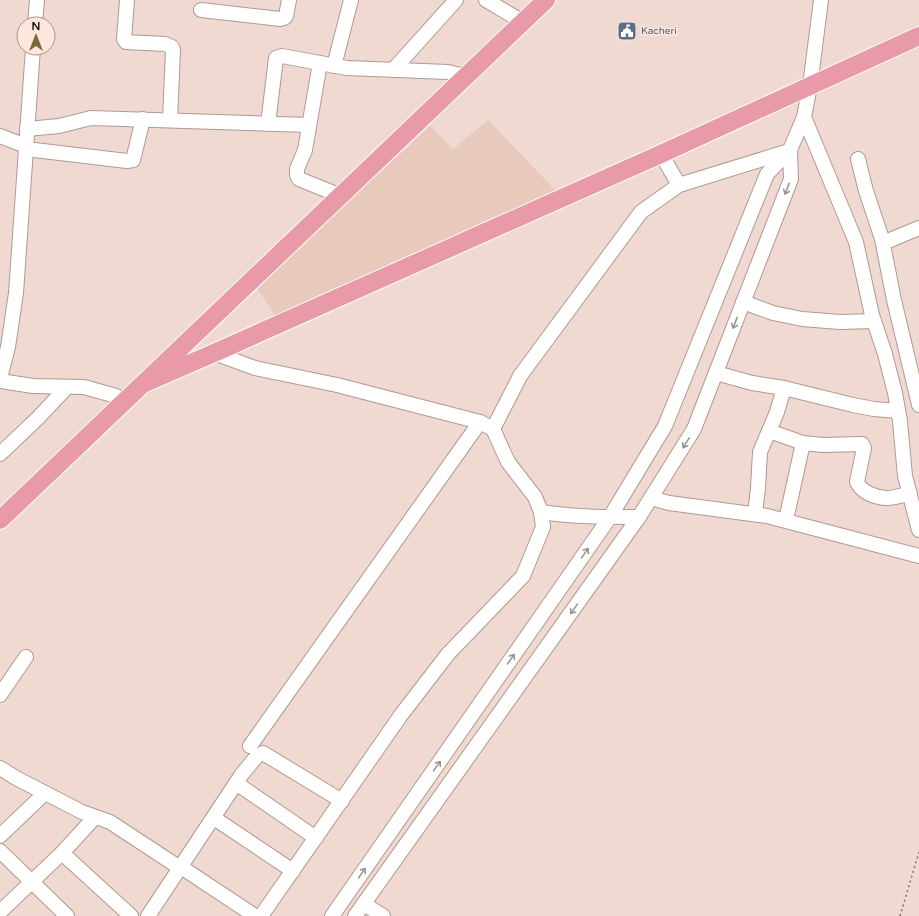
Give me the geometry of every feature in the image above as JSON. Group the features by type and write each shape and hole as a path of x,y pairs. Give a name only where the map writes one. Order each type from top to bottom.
{"main road":[{"path":"1,517 121,405 546,0"},
{"path":"145,382 214,353 662,154 919,36"}],"street":[{"path":"127,0 124,39 126,42 165,44 172,47 170,120"},
{"path":"201,10 280,18 286,16 289,0"},
{"path":"334,66 351,0"},
{"path":"392,70 456,0"},
{"path":"486,0 523,22"},
{"path":"332,916 610,517 665,426 767,174 790,150 804,117 810,86 821,0"},
{"path":"34,1 35,16"},
{"path":"32,56 16,293 8,347 0,380 33,386 84,387 116,396 121,405"},
{"path":"268,124 276,58 282,56 347,68 448,72 466,76"},
{"path":"320,63 305,150 296,175 299,179 341,196"},
{"path":"804,117 856,242 874,321 885,354 895,393 905,476 919,530"},
{"path":"27,129 59,126 91,118 309,125"},
{"path":"0,136 26,148 127,161 133,160 143,119"},
{"path":"494,430 520,376 641,212 679,185 790,150"},
{"path":"361,908 640,517 694,429 791,179 790,150"},
{"path":"662,154 679,185"},
{"path":"858,159 866,191 883,243 894,300 919,405"},
{"path":"883,243 919,228"},
{"path":"743,302 773,313 802,318 840,322 874,321"},
{"path":"214,353 255,368 337,385 480,422 494,430 508,462 535,497 541,512 544,527 523,576 448,654 401,715 261,916"},
{"path":"716,373 854,405 874,409 898,411"},
{"path":"0,454 38,418 67,387"},
{"path":"755,514 760,452 778,412 784,388"},
{"path":"250,746 480,422"},
{"path":"769,431 803,443 823,445 862,444 864,448 857,482 862,490 880,497 888,498 910,494"},
{"path":"786,520 803,443"},
{"path":"651,498 670,503 755,514 786,520 919,556"},
{"path":"541,512 557,515 640,517"},
{"path":"0,695 26,658"},
{"path":"148,916 178,865 214,818 236,783 257,756 263,753 342,801"},
{"path":"3,774 82,812 110,822 255,916"},
{"path":"236,783 316,838"},
{"path":"418,792 434,806"},
{"path":"0,836 45,794"},
{"path":"2,912 62,853 95,817"},
{"path":"214,818 293,871"},
{"path":"0,852 67,916"},
{"path":"62,853 131,916"},
{"path":"347,894 361,908 383,916"}],"path":[{"path":"900,916 919,852"}],"shaded area":[{"path":"488,120 558,193 278,320 256,287 430,126 453,149"}],"place":[{"name":"Kacheri","path":"627,31"}]}
